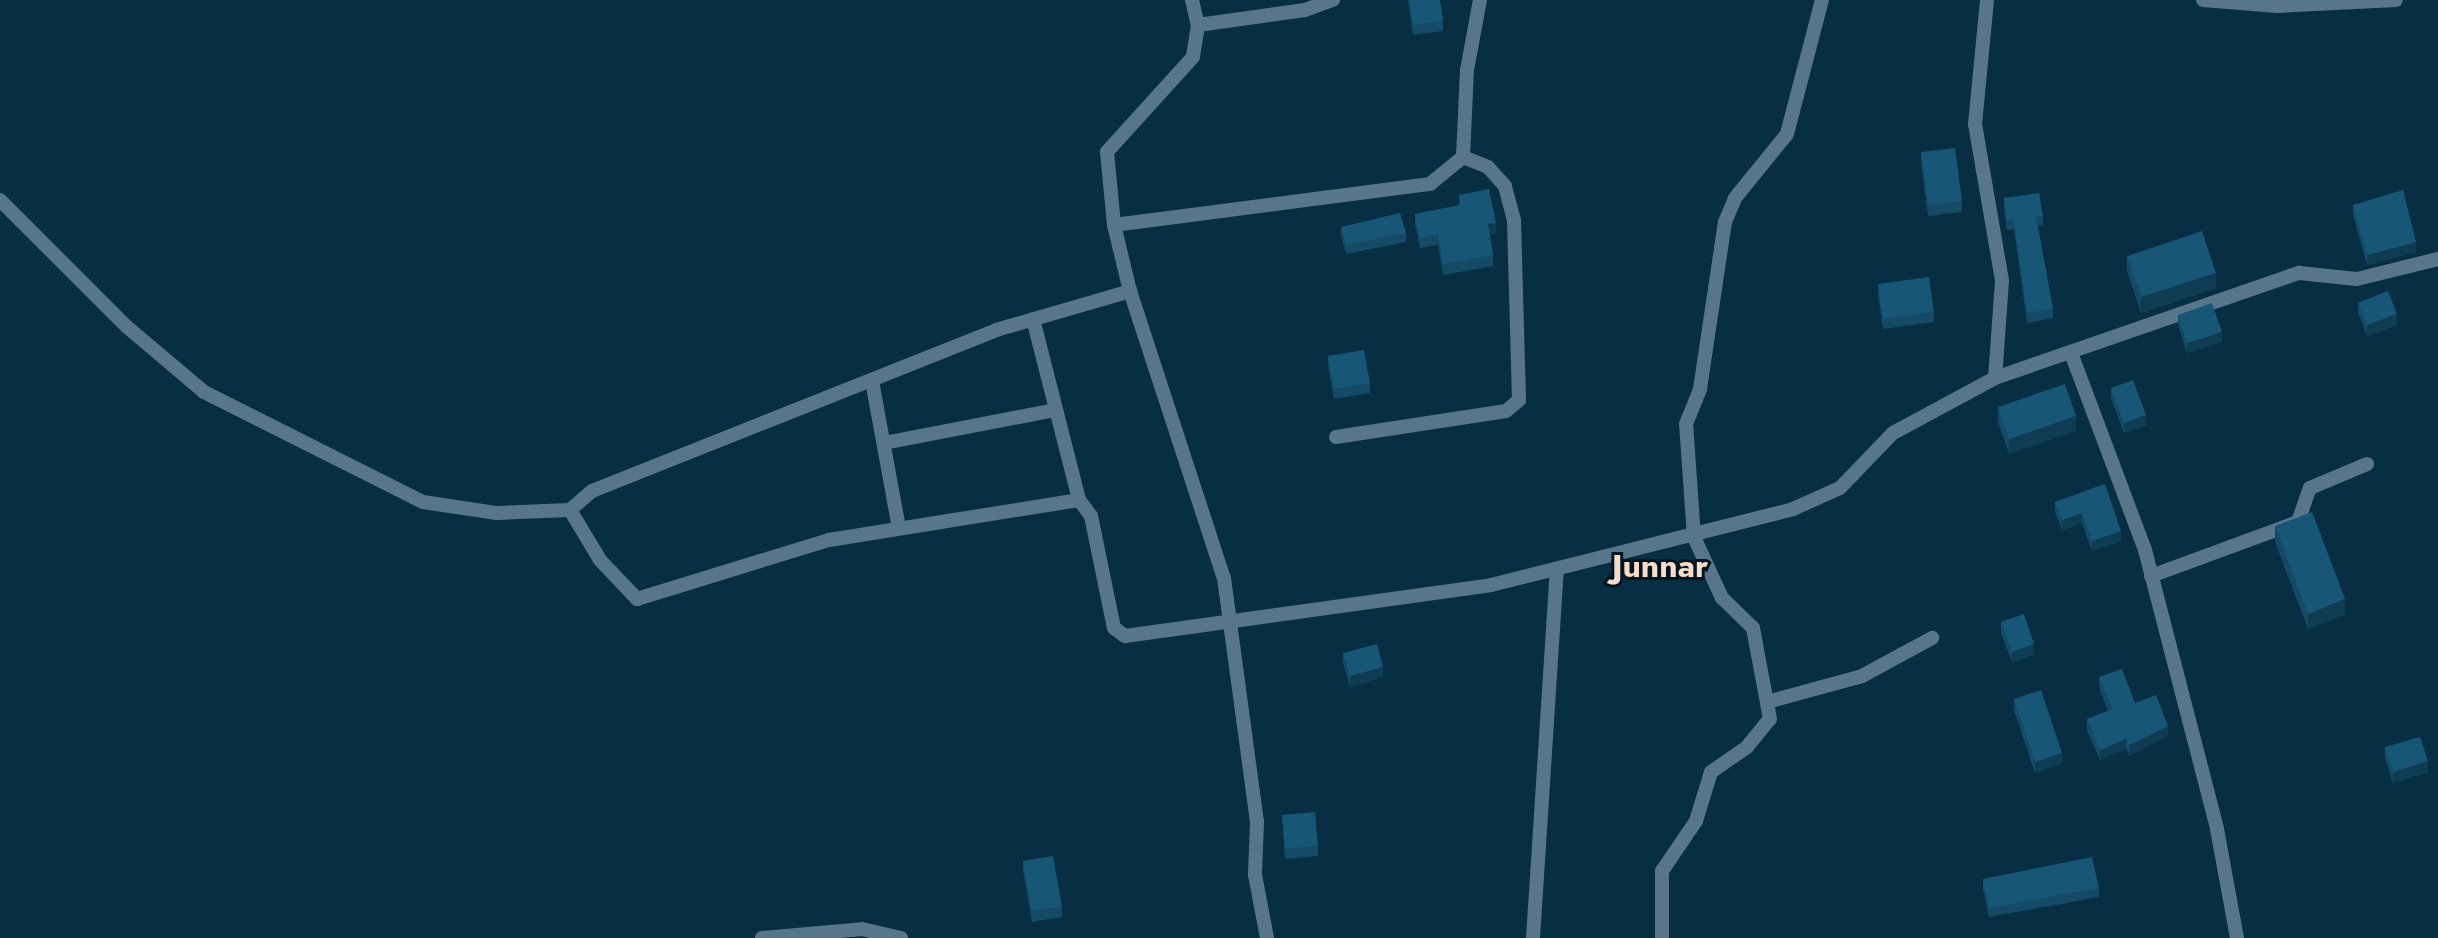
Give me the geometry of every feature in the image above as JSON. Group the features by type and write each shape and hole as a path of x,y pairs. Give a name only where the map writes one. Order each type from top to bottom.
{"street":[{"path":"1192,0 1198,25 1193,57 1107,152 1114,225 1130,291 1202,503 1229,620 1257,822 1255,875 1267,938"},
{"path":"1198,25 1305,10 1333,0"},
{"path":"1114,225 1430,184 1463,157 1467,70 1480,0"},
{"path":"1662,938 1662,871 1696,821 1712,772 1763,731 1770,719 1753,628 1722,598 1694,537 1686,424 1700,389 1725,222 1787,134 1822,0"},
{"path":"1987,0 1975,124 2002,281 1995,378"},
{"path":"2203,0 2277,6 2396,0"},
{"path":"1336,437 1506,411 1519,400 1514,220 1505,186 1488,167 1463,157"},
{"path":"0,200 126,327 204,392 423,502 497,513 569,510 592,491 872,381 1033,319 1130,291"},
{"path":"1033,319 1079,500 1091,516 1114,628 1125,636 1492,585 1694,537 1793,509 1840,488 1893,433 1995,378 2299,273 2357,279 2438,259"},
{"path":"2071,353 2151,576 2217,830 2237,938"},
{"path":"872,381 899,528"},
{"path":"884,443 1056,410"},
{"path":"2151,576 2298,522 2310,488 2367,464"},
{"path":"569,510 600,560 637,599 829,540 1079,500"},
{"path":"1533,938 1557,570"},
{"path":"1768,702 1862,676 1932,638"},
{"path":"762,938 862,929 901,938"}],"building":[{"path":"1409,0 1440,0 1443,21 1413,25"},
{"path":"1955,148 1962,201 1928,205 1921,152"},
{"path":"1489,189 1496,223 1488,224 1493,255 1443,264 1438,234 1420,238 1415,214 1461,205 1459,195"},
{"path":"2403,190 2416,242 2367,255 2353,205"},
{"path":"2039,193 2043,216 2036,217 2053,309 2027,313 2014,220 2007,221 2004,198"},
{"path":"1400,213 1406,233 1346,245 1341,227"},
{"path":"2202,231 2216,273 2141,297 2127,256"},
{"path":"1929,277 1934,312 1883,319 1878,284"},
{"path":"2388,291 2397,314 2367,325 2358,303"},
{"path":"2212,303 2222,332 2187,343 2178,315"},
{"path":"1364,350 1370,383 1334,389 1328,356"},
{"path":"2133,380 2146,415 2124,423 2111,388"},
{"path":"2065,384 2076,416 2009,439 1998,407"},
{"path":"2105,484 2121,531 2092,541 2082,513 2062,520 2055,502"},
{"path":"2312,512 2345,599 2308,614 2275,526"},
{"path":"2024,614 2034,644 2012,652 2001,622"},
{"path":"1377,644 1383,667 1350,676 1343,653"},
{"path":"2122,669 2135,703 2156,695 2168,726 2129,745 2126,739 2100,750 2087,719 2112,709 2099,677"},
{"path":"2041,690 2062,753 2035,762 2014,699"},
{"path":"2420,737 2428,761 2393,772 2385,747"},
{"path":"1315,812 1318,846 1285,849 1282,815"},
{"path":"1053,856 1062,907 1032,911 1023,861"},
{"path":"2092,857 2099,888 1989,908 1983,879"}],"district":[{"name":"Junnar","path":"1660,566"}]}
